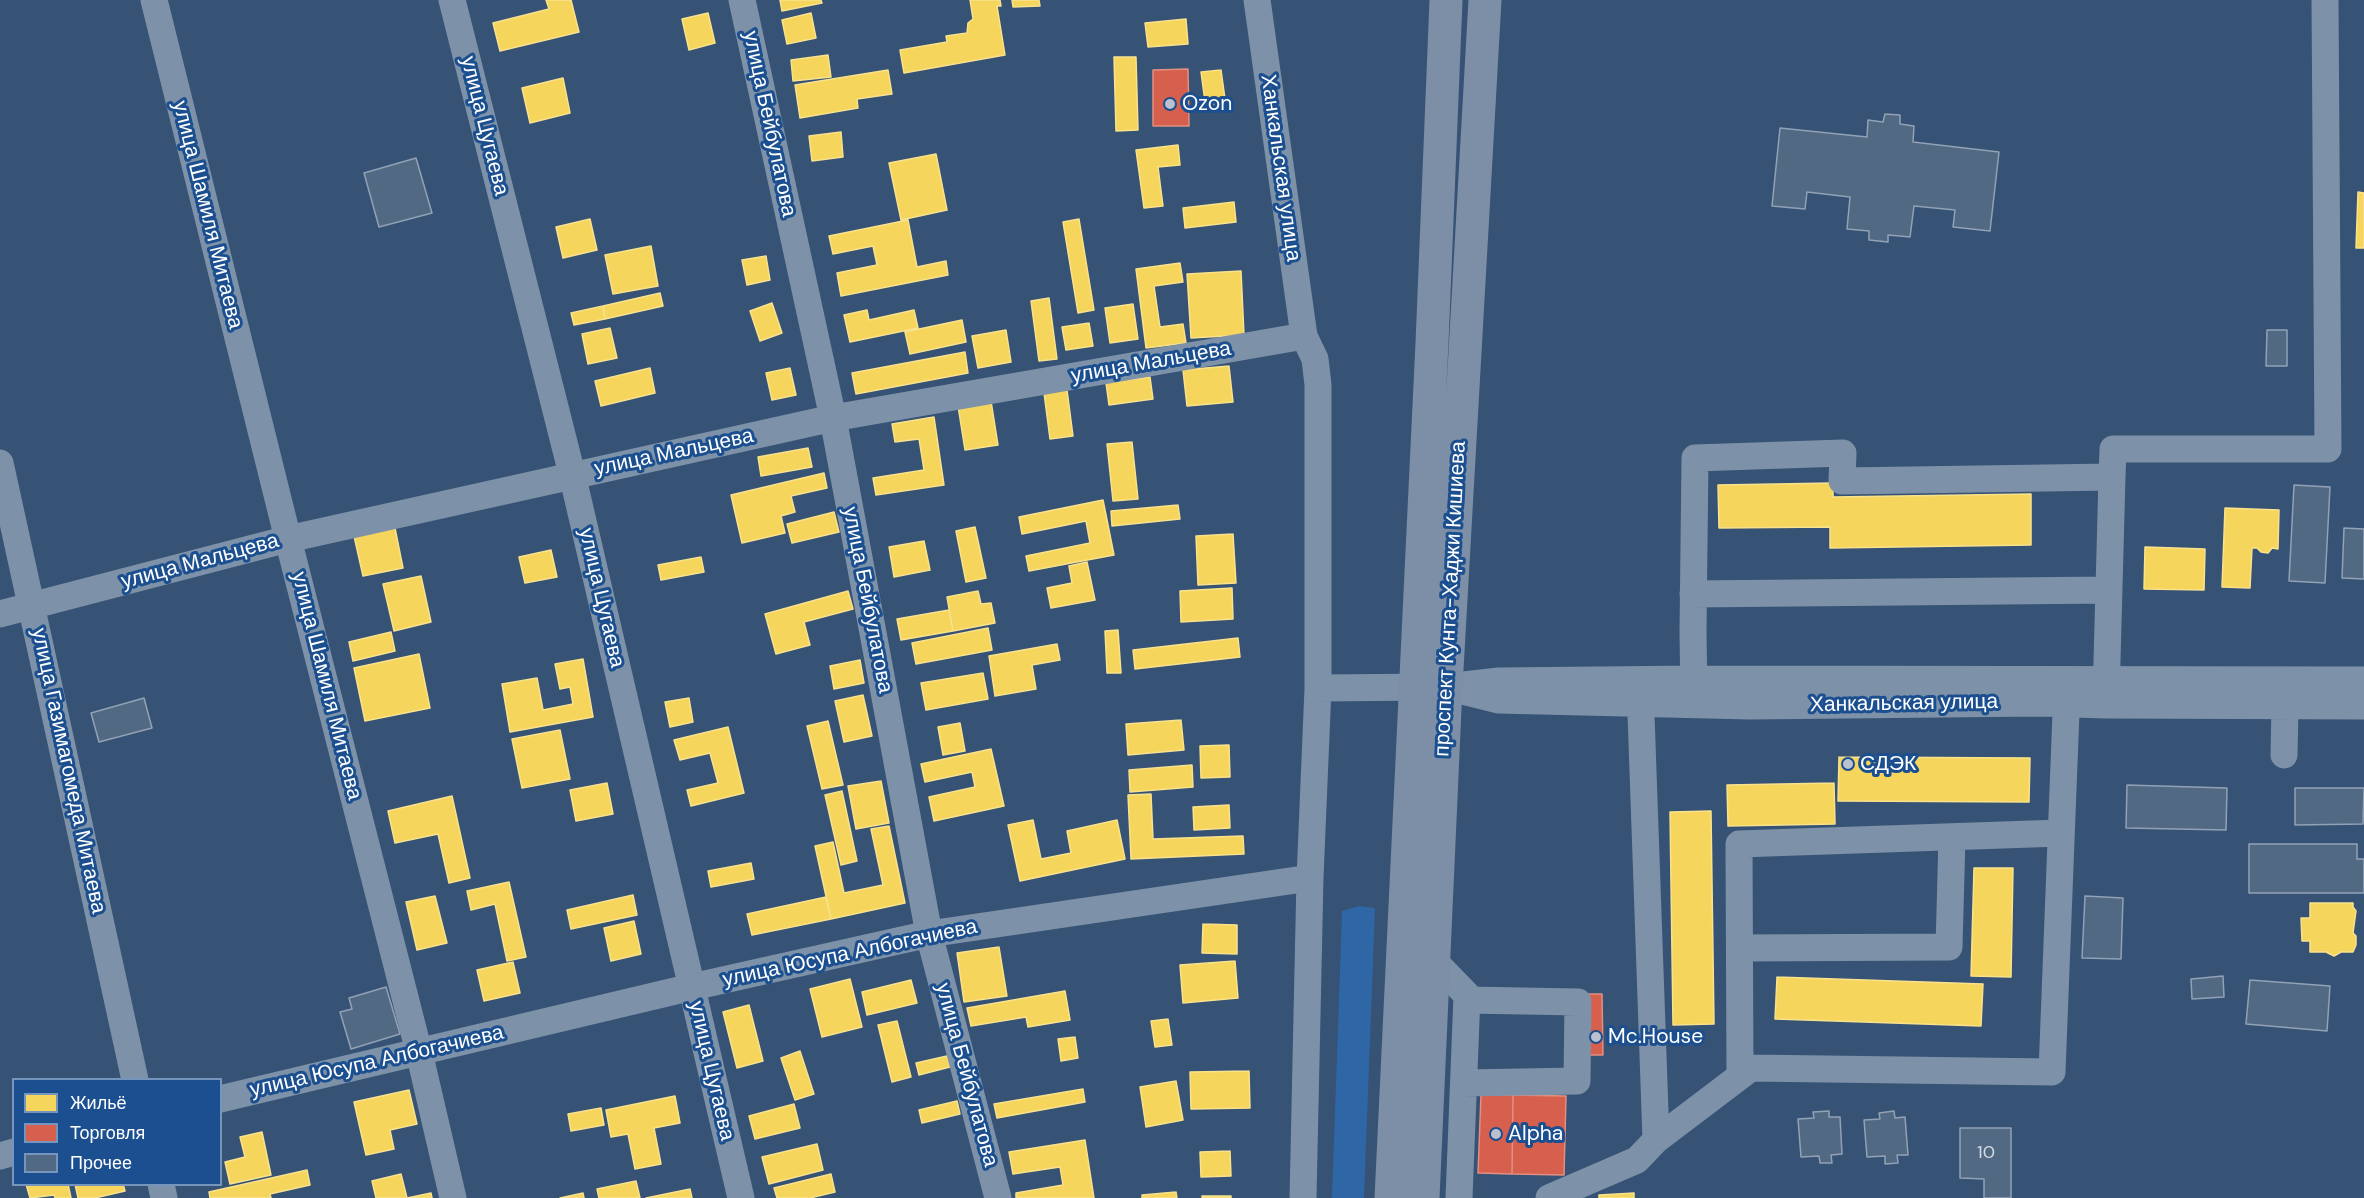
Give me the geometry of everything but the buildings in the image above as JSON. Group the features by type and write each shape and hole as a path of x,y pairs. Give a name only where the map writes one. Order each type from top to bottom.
{"main road":[{"name":"проспект Кунта-Хаджи Кишиева","path":"1423,1198 1434,961 1431,687 1446,0"},
{"name":"проспект Кунта-Хаджи Кишиева","path":"1391,1198 1395,1105 1431,687 1485,0"}],"street":[{"name":"улица Шамиля Митаева","path":"154,0 419,1052 453,1198"},
{"name":"улица Цугаева","path":"452,0 572,474 741,1198"},
{"name":"улица Бейбулатова","path":"742,0 833,418 929,934 998,1198"},
{"name":"Ханкальская улица","path":"1257,0 1304,336"},
{"path":"2106,693 2113,449 2328,449 2325,0"},
{"name":"улица Мальцева","path":"0,614 288,539 572,474 833,418 1304,336"},
{"path":"1303,1198 1310,878 1318,688 1318,385 1315,358 1304,336"},
{"path":"1694,691 1695,458 1843,453 1842,481 2112,477"},
{"name":"улица Газимагомеда Митаева","path":"0,463 135,1078"},
{"path":"1693,594 2109,590"},
{"name":"Ханкальская улица","path":"1318,688 1431,687 1499,681 1640,692 2106,693 2364,680"},
{"path":"1640,692 1656,1140"},
{"path":"1550,1198 1637,1160 1656,1140 1751,1068 2052,1072 2068,693"},
{"name":"Ханкальская улица","path":"2106,693 2285,706 2364,706"},
{"path":"2284,754 2285,706"},
{"path":"1740,1076 1739,844 2061,833"},
{"path":"1740,948 1949,947 1952,837"},
{"name":"улица Юсупа Албогачиева","path":"222,1100 692,987 929,934 1310,878"},
{"path":"1434,961 1467,995 1460,1198"},
{"path":"1464,1083 1577,1080 1578,1002 1467,1000"},
{"path":"1395,1105 1416,1198"}],"shaded area":[{"path":"1359,906 1375,908 1364,1198 1332,1198 1342,911"}],"place":[{"name":"Ozon","path":"1170,104"},
{"name":"СДЭК","path":"1848,764"},
{"name":"Mc.House","path":"1596,1037"},
{"name":"Alpha","path":"1496,1134"}]}
